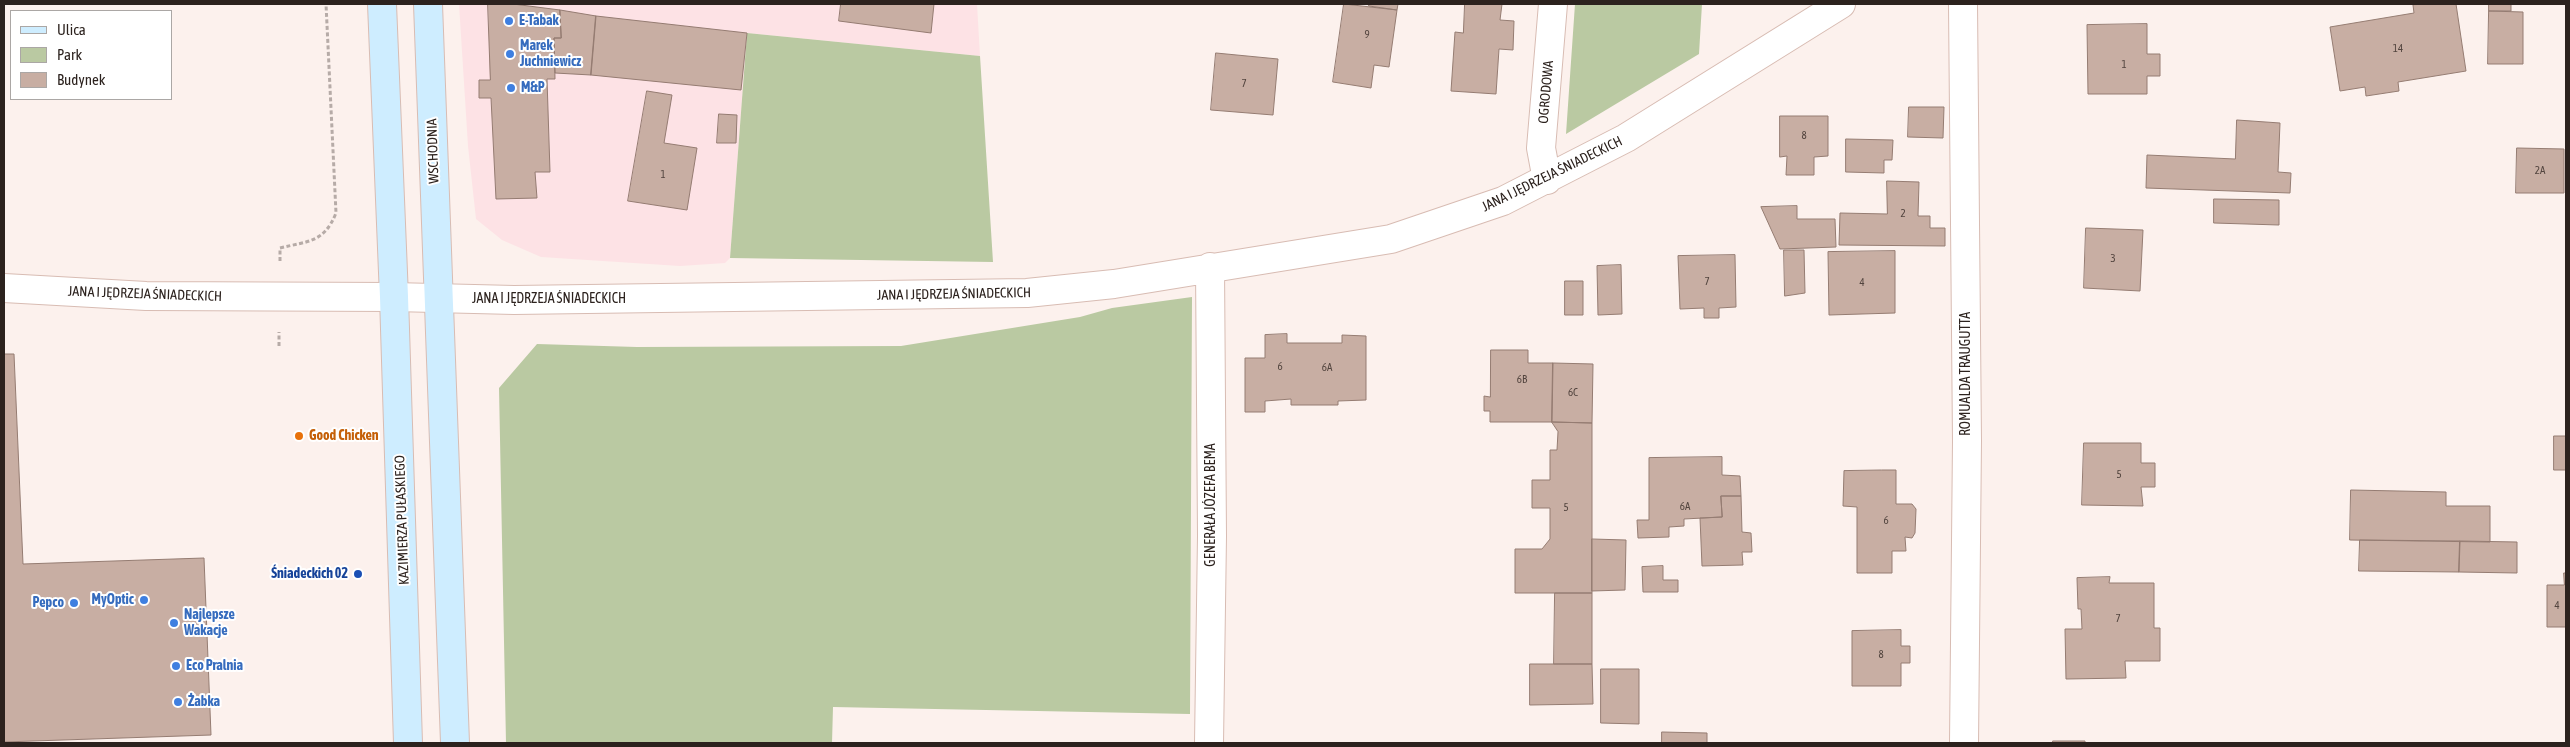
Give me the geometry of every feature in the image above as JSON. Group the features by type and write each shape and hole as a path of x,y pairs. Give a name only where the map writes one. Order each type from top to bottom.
{"main road":[{"path":"382,4 394,297"},
{"name":"WSCHODNIA","path":"428,4 439,298"},
{"name":"KAZIMIERZA PUŁASKIEGO","path":"394,297 408,743"},
{"path":"439,298 455,743"}],"street":[{"name":"OGRODOWA","path":"1547,180 1541,148 1553,4"},
{"name":"JANA I JĘDRZEJA ŚNIADECKICH","path":"4,288 146,296 394,297 514,300 1026,293 1114,284 1391,239 1466,216 1547,180 1626,138 1841,4"},
{"name":"ROMUALDA TRAUGUTTA","path":"1963,4 1967,441 1964,743"},
{"name":"GENERAŁA JÓZEFA BEMA","path":"1208,743 1212,536 1210,267"}],"path":[{"path":"280,248 309,240 325,233 336,213 326,4"}],"shaded area":[{"path":"459,4 977,4 980,56 747,33 730,258 725,263 680,266 541,257 502,240 476,219 468,146"}],"green space":[{"path":"1575,4 1702,4 1699,54 1566,134"},
{"path":"747,33 980,56 993,262 730,258"},
{"path":"1192,297 1190,714 833,707 832,743 506,743 499,388 537,344 637,347 901,346 1080,317 1112,308"}],"building":[{"path":"488,4 513,4 560,10 561,38 554,38 555,79 547,79 550,172 535,172 537,198 496,199 491,98 479,98 479,80 490,80"},
{"path":"841,4 934,4 931,33 839,21"},
{"path":"1344,4 1397,10 1389,67 1374,65 1371,88 1333,82"},
{"path":"1369,4 1398,4 1397,10 1369,6"},
{"path":"1465,4 1502,4 1500,20 1514,21 1513,50 1499,49 1496,94 1451,91 1455,32 1463,33"},
{"path":"2456,4 2466,71 2398,82 2399,91 2366,96 2365,87 2340,91 2330,27 2414,13 2413,5"},
{"path":"2489,4 2511,4 2511,11 2489,11"},
{"path":"560,10 596,16 591,75 555,73 554,38 561,38"},
{"path":"2489,11 2523,12 2523,64 2488,64"},
{"path":"596,16 747,33 741,90 591,75"},
{"path":"2147,24 2147,54 2160,54 2160,76 2147,76 2147,94 2088,94 2087,25"},
{"path":"1216,53 1278,59 1273,115 1211,110"},
{"path":"647,91 672,95 664,143 697,148 687,210 628,201"},
{"path":"1909,107 1944,107 1943,138 1908,137"},
{"path":"719,114 737,115 736,143 717,143"},
{"path":"1780,116 1828,116 1828,156 1814,157 1814,175 1786,175 1787,156 1780,157"},
{"path":"2237,120 2280,123 2278,172 2291,173 2290,193 2146,188 2147,155 2235,159"},
{"path":"1846,139 1893,140 1892,160 1884,160 1884,173 1846,172"},
{"path":"2517,148 2564,149 2564,193 2516,193"},
{"path":"1887,181 1919,182 1918,216 1930,216 1930,228 1945,228 1945,246 1839,245 1840,213 1887,214"},
{"path":"2214,199 2279,200 2279,225 2214,223"},
{"path":"1797,206 1797,219 1835,219 1836,247 1780,249 1761,207"},
{"path":"2086,228 2143,230 2140,291 2084,288"},
{"path":"1784,250 1804,250 1805,293 1785,296"},
{"path":"1895,251 1895,313 1829,315 1828,252"},
{"path":"1735,255 1736,307 1719,308 1719,318 1704,318 1704,308 1680,309 1678,256"},
{"path":"1621,265 1622,314 1598,315 1597,266"},
{"path":"1565,281 1583,281 1583,315 1565,315"},
{"path":"1287,334 1287,343 1342,343 1342,335 1366,336 1366,400 1338,401 1338,405 1291,405 1291,399 1265,401 1265,412 1245,412 1245,358 1265,358 1265,335"},
{"path":"1491,350 1528,350 1528,363 1553,363 1552,422 1490,422 1490,411 1484,411 1484,396 1490,397"},
{"path":"4,354 14,354 23,564 204,558 211,735 4,742"},
{"path":"1553,363 1593,364 1592,423 1552,422"},
{"path":"1552,422 1592,423 1592,593 1515,593 1515,549 1542,549 1550,539 1550,508 1532,508 1532,480 1550,480 1550,450 1557,450 1558,432"},
{"path":"2554,436 2566,436 2566,470 2554,470"},
{"path":"2084,443 2141,443 2141,463 2155,463 2155,487 2141,487 2143,506 2082,505"},
{"path":"1722,457 1722,475 1740,476 1741,496 1721,496 1722,517 1684,519 1684,526 1669,527 1669,537 1638,538 1637,520 1649,520 1649,458"},
{"path":"1896,470 1896,504 1912,504 1916,509 1915,533 1912,538 1905,537 1906,551 1892,551 1892,573 1857,573 1857,507 1843,506 1844,471"},
{"path":"2351,490 2446,492 2446,506 2490,506 2490,542 2350,540"},
{"path":"1721,496 1741,496 1742,532 1751,533 1752,552 1742,552 1743,565 1702,566 1700,518 1722,517"},
{"path":"1592,539 1626,540 1625,590 1592,591"},
{"path":"2360,540 2460,541 2459,572 2359,571"},
{"path":"2460,541 2517,542 2517,573 2459,572"},
{"path":"1663,566 1663,580 1678,580 1678,592 1643,592 1642,567"},
{"path":"2564,573 2566,573 2566,627 2547,627 2547,585 2564,585"},
{"path":"2110,577 2109,583 2154,583 2154,628 2160,628 2160,661 2125,661 2126,678 2066,679 2065,629 2082,629 2081,609 2078,609 2077,578"},
{"path":"1555,593 1592,593 1592,664 1554,664"},
{"path":"1901,630 1901,646 1910,646 1910,663 1901,663 1901,686 1852,686 1852,631"},
{"path":"1530,664 1592,664 1593,704 1530,705"},
{"path":"1601,669 1639,669 1639,724 1601,723"},
{"path":"1662,732 1707,733 1707,743 1662,743"},
{"path":"2053,741 2085,741 2085,743 2053,743"}],"place":[{"name":"E-Tabak","path":"509,21"},
{"name":"Marek Juchniewicz","path":"510,54"},
{"name":"M&P","path":"511,88"},
{"name":"Good Chicken","path":"299,436"},
{"name":"Śniadeckich 02","path":"358,574"},
{"name":"MyOptic","path":"144,600"},
{"name":"Pepco","path":"74,603"},
{"name":"Najlepsze Wakacje","path":"174,623"},
{"name":"Eco Pralnia","path":"176,666"},
{"name":"Żabka","path":"178,702"}]}
